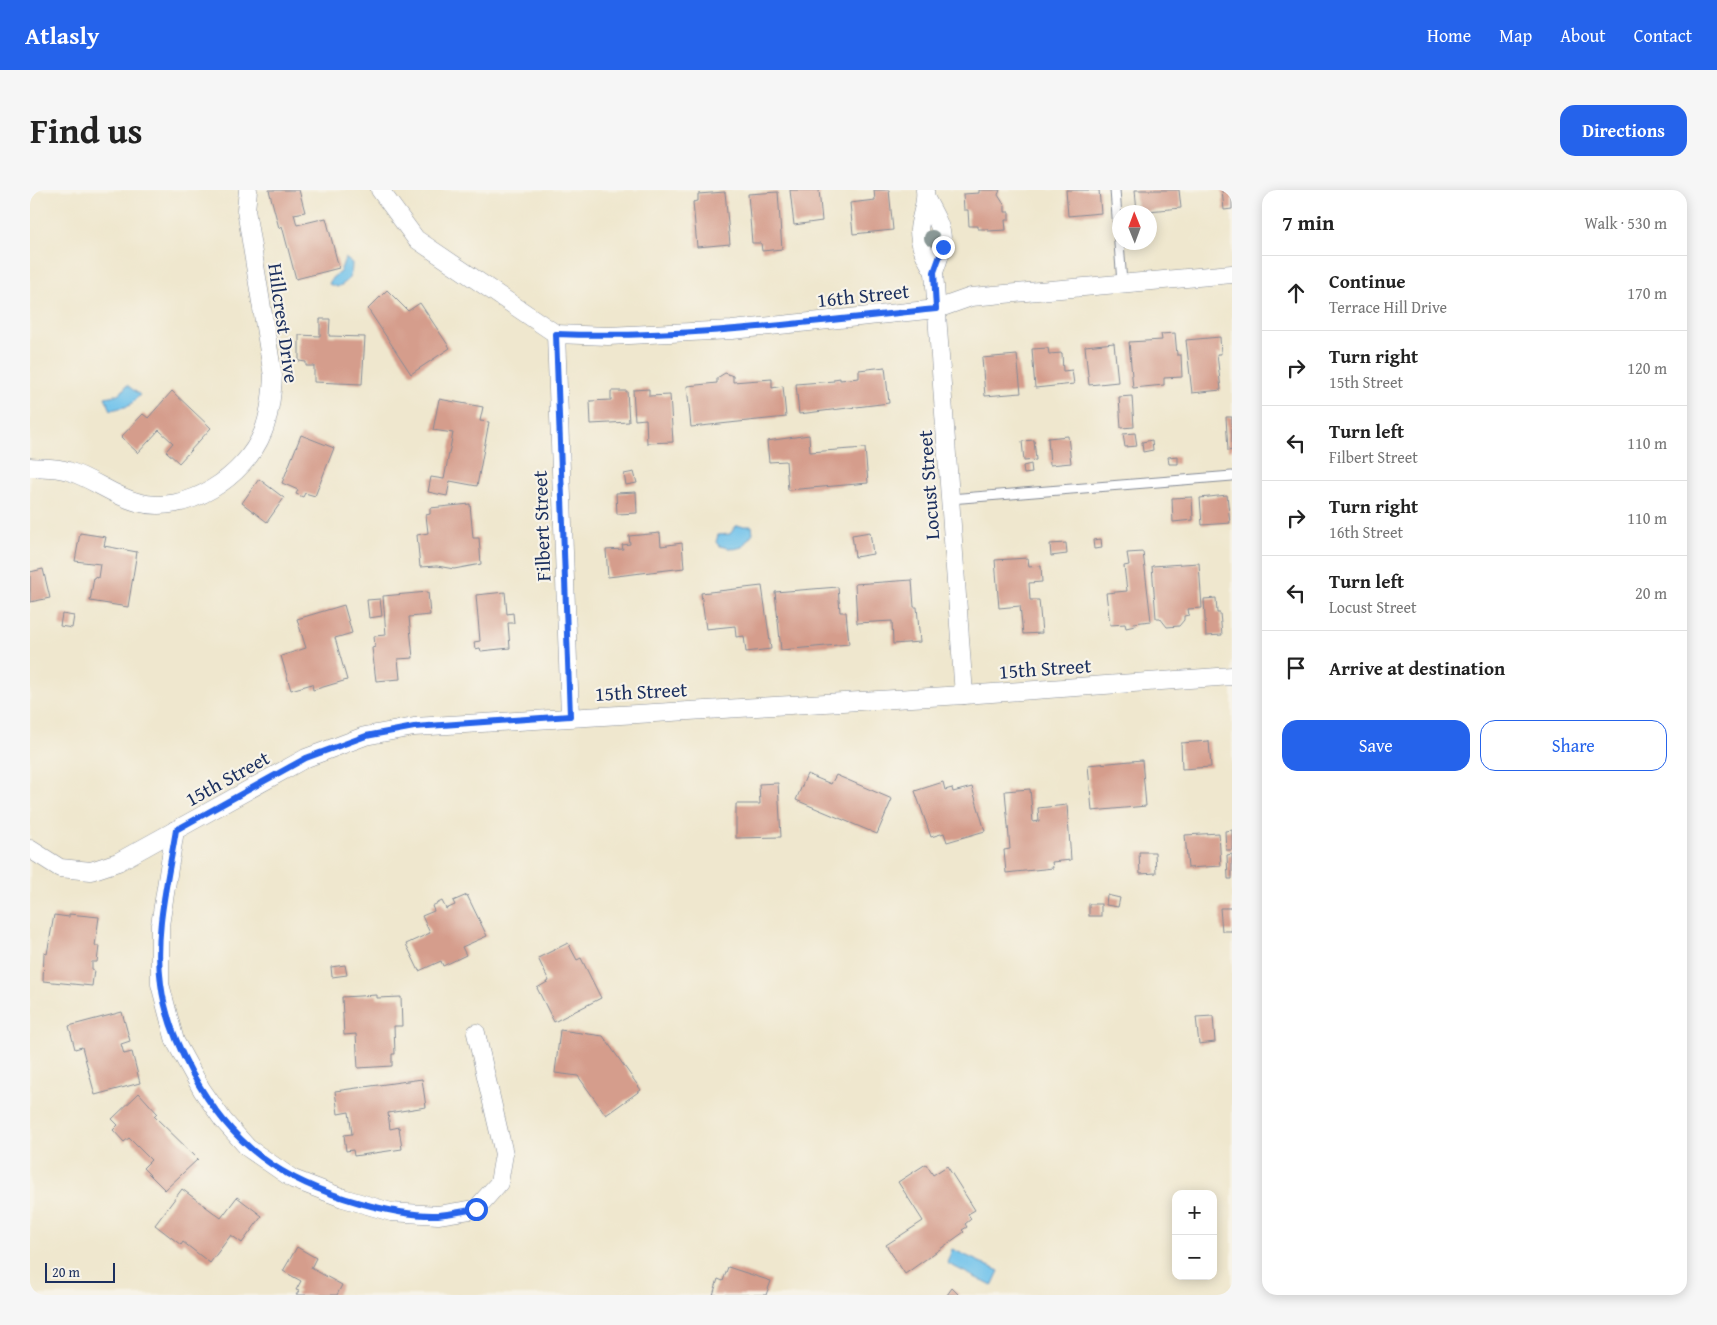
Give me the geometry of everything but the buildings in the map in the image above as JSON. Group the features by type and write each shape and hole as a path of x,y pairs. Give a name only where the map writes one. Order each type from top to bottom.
{"street":[{"name":"Hillcrest Drive","path":"30,467 67,470 137,502 168,504 192,499 220,483 246,460 263,432 272,401 273,376 246,210 248,190"},
{"path":"380,190 416,239 556,334"},
{"name":"Locust Street","path":"926,195 941,227 943,240 943,247 934,272 964,694"},
{"name":"16th Street","path":"556,334 608,336 732,330 936,309 971,297 1232,274"},
{"name":"Filbert Street","path":"556,334 570,716"},
{"name":"15th Street","path":"30,849 60,868 91,870 118,862 306,758 366,736 414,727 1232,676"},
{"path":"176,830 160,925 160,984 175,1041 202,1090 223,1120 248,1148 293,1179 343,1198 391,1212 438,1215 476,1209 499,1183 504,1154 476,1033"}],"lane":[{"path":"1115,190 1122,283"},
{"path":"950,499 1232,476"}],"water":[{"path":"345,258 352,263 349,278 337,287 329,284 332,278 340,272"},
{"path":"127,385 140,395 129,406 111,410 105,397 120,394"},
{"path":"736,526 752,526 753,533 742,547 734,549 719,546 716,542 718,535 730,534"},
{"path":"952,1249 999,1271 992,1286 947,1263"}],"route":[{"path":"476,1209 438,1215 391,1212 343,1198 293,1179 248,1148 223,1120 202,1090 175,1041 160,984 160,925 176,830 306,758 366,736 414,727 570,716 556,334 608,336 732,330 936,309 934,272 943,247"}]}
